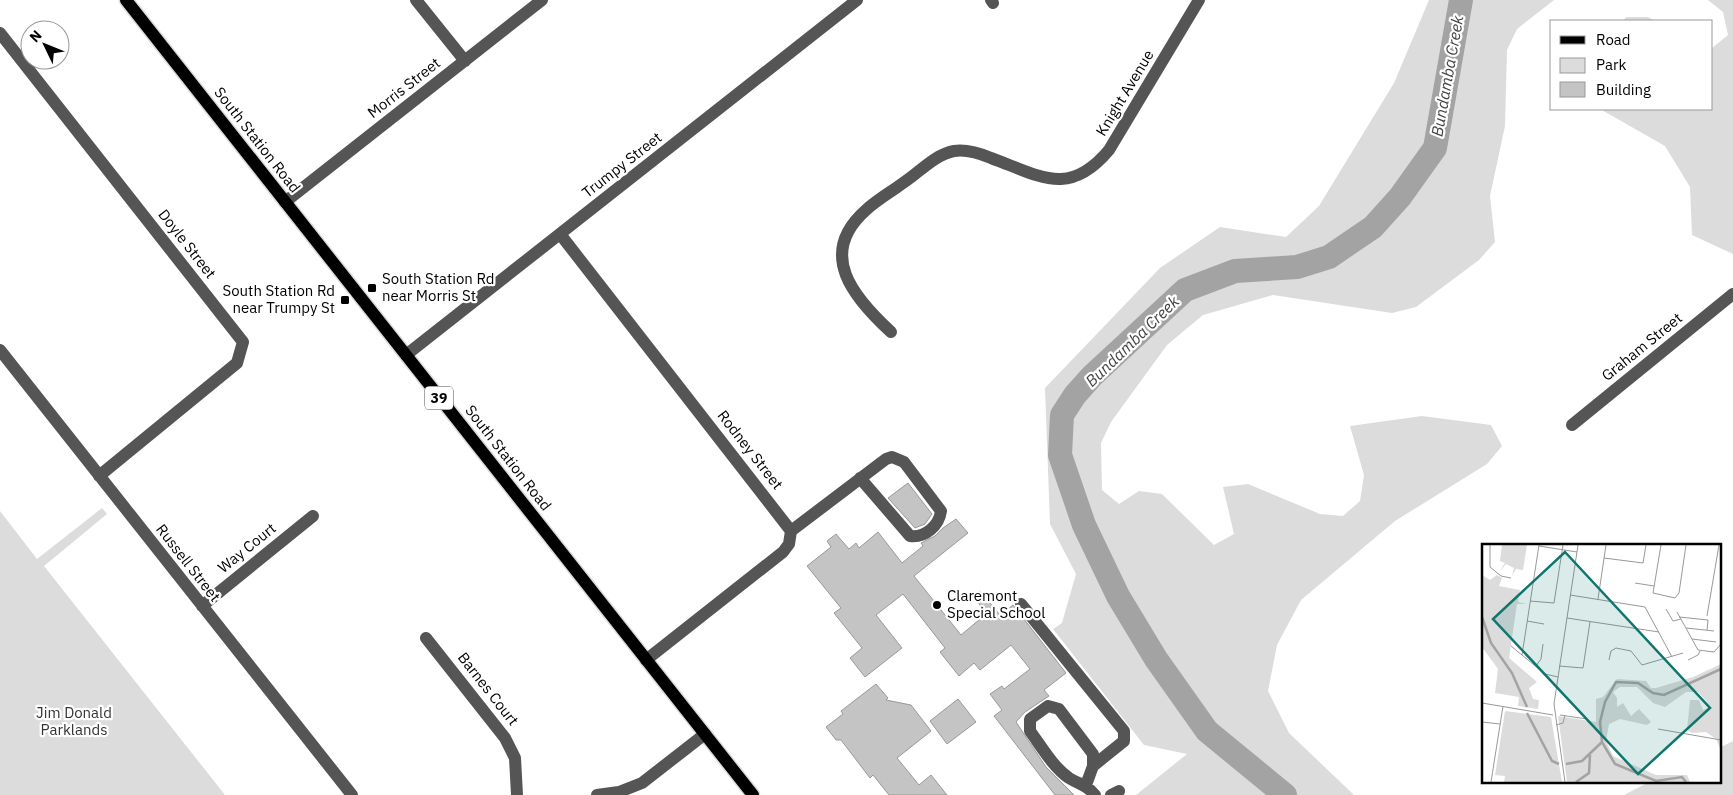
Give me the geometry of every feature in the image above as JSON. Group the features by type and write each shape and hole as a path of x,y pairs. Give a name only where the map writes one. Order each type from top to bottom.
{"main road":[{"name":"South Station Road","path":"126,0 754,795"}],"street":[{"path":"416,0 465,61"},
{"name":"Morris Street","path":"285,202 542,0"},
{"name":"Trumpy Street","path":"406,355 857,0"},
{"name":"Knight Avenue","path":"891,332 868,311 850,287 843,272 844,240 853,224 865,210 937,157 954,151 966,150 980,154 1044,178 1059,180 1085,173 1097,164 1109,150 1200,0"},
{"name":"Doyle Street","path":"0,33 243,342 237,362 99,476"},
{"name":"Rodney Street","path":"560,234 791,531"},
{"name":"Graham Street","path":"1572,426 1733,294"},
{"name":"Russell Street","path":"0,350 352,795"},
{"path":"646,660 784,552 789,544 791,531 860,478 886,459 898,458 904,462 941,511 937,524 922,536 910,536 860,478"},
{"name":"Way Court","path":"202,606 313,516"},
{"path":"1021,604 1124,731 1124,740 1093,766"},
{"name":"Barnes Court","path":"426,638 505,738 515,758 517,795"},
{"path":"1086,785 1093,766 1093,754 1059,710 1048,706 1033,715 1029,725 1030,732 1069,778 1086,785 1095,795"},
{"path":"597,795 619,792 642,783 705,734"}],"green space":[{"path":"1429,0 1554,0 1517,29 1507,50 1505,126 1490,196 1495,242 1479,260 1416,307 1392,313 1273,295 1203,315 1167,345 1111,422 1101,443 1102,490 1119,504 1139,491 1162,494 1214,545 1234,534 1223,487 1248,484 1320,514 1343,516 1360,501 1364,475 1350,426 1422,416 1491,425 1502,446 1487,464 1395,521 1301,600 1277,645 1268,691 1289,733 1354,795 1136,795 1187,754 1144,745 1053,629 1062,623 1076,574 1050,524 1045,388 1160,268 1220,227 1286,237 1319,206 1394,83"},
{"path":"1708,0 1733,0 1733,254 1692,235 1690,187 1665,146 1602,110 1713,110 1713,47 1728,35 1723,12"},
{"path":"1626,17 1648,17 1653,20 1624,20"},
{"name":"Jim Donald Parklands","path":"102,508 107,514 44,566 225,795 0,795 0,511 37,559"},
{"path":"1733,741 1733,795 1624,795 1649,782 1720,782 1720,748"}],"building":[{"path":"908,483 932,514 925,524 915,528 888,498"},
{"path":"956,519 968,533 914,576 961,635 986,614 974,596 980,591 1000,615 1013,605 1066,673 1044,690 1049,696 1025,712 1016,722 1046,767 1074,795 1055,795 994,716 1002,710 990,694 1002,686 1004,689 1030,669 1011,645 980,670 974,663 959,676 940,652 945,648 903,594 876,615 902,648 865,677 850,658 862,648 834,613 841,608 807,566 831,547 827,541 836,534 849,549 856,543 859,548 878,532 902,563 923,546 921,543 935,536"},
{"path":"876,684 888,698 886,700 911,705 931,731 897,758 919,785 931,775 947,795 889,795 873,775 870,778 841,740 836,740 826,727 843,714 841,711"},
{"path":"958,699 976,722 947,744 930,721"}],"waterway":[{"name":"Bundamba Creek","path":"1285,795 1207,731 1156,659 1118,596 1084,525 1060,455 1062,415 1075,395 1092,376 1185,290 1235,271 1297,267 1329,257 1373,227 1400,197 1435,148 1461,0"}],"place":[{"name":"South Station Rd near Morris St","path":"372,288"},
{"name":"South Station Rd near Trumpy St","path":"345,300"},
{"name":"Claremont Special School","path":"937,605"}]}
